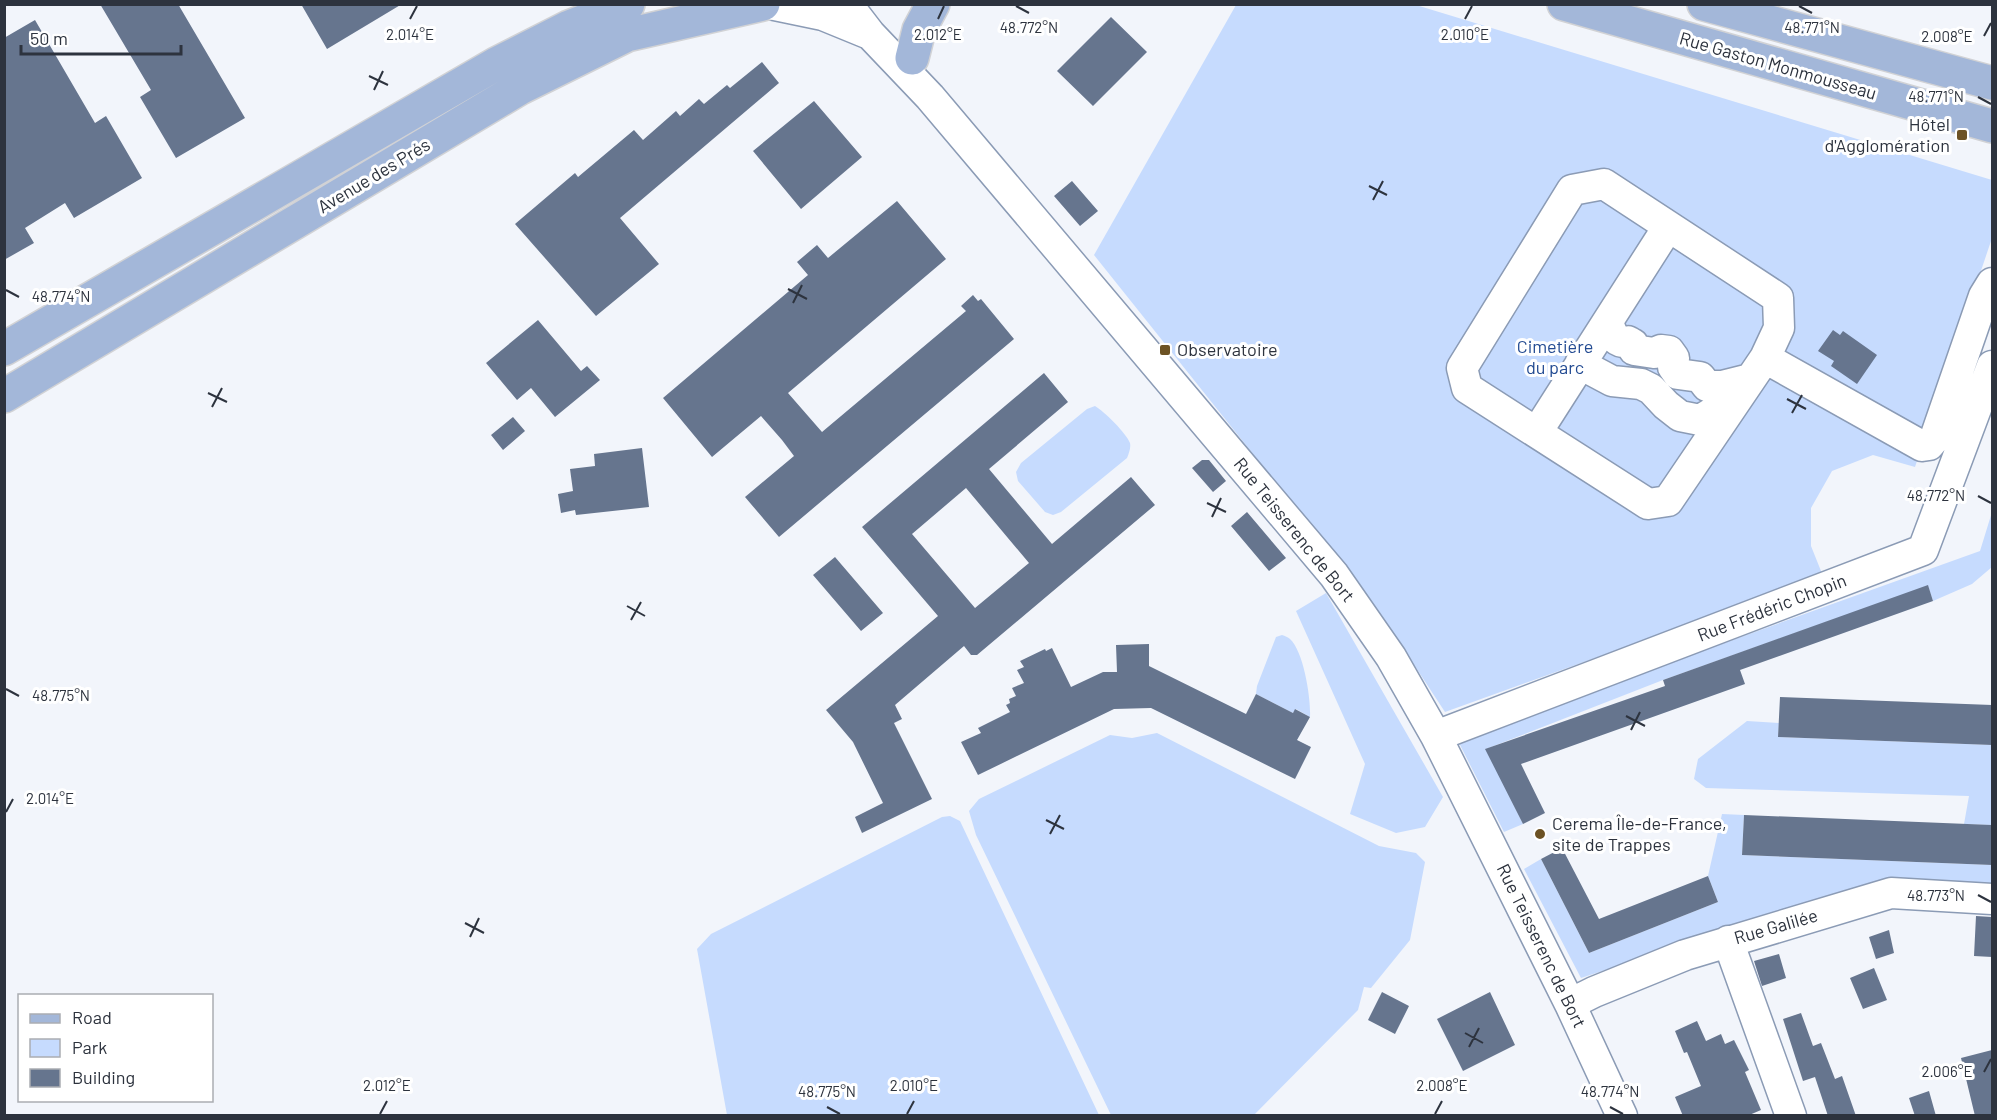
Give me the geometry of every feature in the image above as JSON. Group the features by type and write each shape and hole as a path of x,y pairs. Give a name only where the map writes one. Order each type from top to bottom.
{"main road":[{"path":"628,20 631,24 684,4"},
{"name":"Avenue des Prés","path":"4,349 496,64 569,27 763,4"},
{"path":"912,58 919,30 933,4"},
{"name":"Rue Gaston Monmousseau","path":"1564,4 1992,126"},
{"path":"1704,4 1992,83"},
{"name":"Avenue des Prés","path":"4,396 520,88 628,20"}],"street":[{"path":"770,4 823,15 870,34"},
{"name":"Rue Teisserenc de Bort","path":"847,4 870,34 930,97 1334,575 1391,657 1436,736 1570,1004 1622,1116"},
{"name":"Rue Teisserenc de Bort","path":"873,4 912,58 930,97"},
{"path":"1604,184 1778,298 1779,328 1751,378 1668,501 1648,504 1467,388 1462,368 1572,190 1604,184"},
{"path":"1655,357 1668,227"},
{"path":"1580,364 1655,357 1722,386 1751,378 1922,446 1929,445 1935,438 1984,296 1992,283"},
{"path":"1580,364 1612,381 1641,384 1651,389 1680,416 1700,420 1751,378"},
{"path":"1537,432 1580,364"},
{"name":"Rue Frédéric Chopin","path":"1436,736 1923,550 1992,366"},
{"name":"Rue Galilée","path":"1570,1004 1685,955 1891,893 1992,899"},
{"path":"1728,941 1791,1116"}],"green space":[{"name":"Cimetière du parc","path":"1236,5 1416,5 1992,180 1992,238 1915,467 1873,455 1832,471 1811,508 1811,546 1823,576 1445,712 1380,613 1094,255"},
{"path":"1095,406 1115,423 1128,439 1130,447 1127,458 1061,512 1053,515 1045,512 1018,481 1016,472 1021,463 1087,409"},
{"path":"1992,512 1992,567 1972,584 1933,601 1928,586 1663,680 1486,749 1523,824 1504,832 1457,739 1980,551"},
{"path":"1326,593 1443,797 1425,827 1396,833 1350,814 1365,764 1296,611"},
{"path":"1282,635 1295,645 1303,665 1308,688 1310,717 1296,709 1293,713 1256,694 1276,637"},
{"path":"1747,721 1779,723 1778,737 1992,745 1992,825 1964,824 1969,796 1706,788 1694,779 1698,759"},
{"path":"1157,733 1379,846 1416,853 1425,862 1410,940 1371,988 1364,987 1358,1010 1254,1115 1111,1115 976,835 969,811 979,799 1110,735 1132,738"},
{"path":"1722,814 1744,815 1742,855 1992,865 1992,885 1879,880 1581,978 1524,869 1541,859 1589,953 1718,902 1708,876"},
{"path":"950,816 960,821 1099,1115 727,1115 697,949 711,934 942,817"}],"building":[{"path":"100,4 178,4 245,118 176,158 140,97 151,90"},
{"path":"301,4 402,4 327,49"},
{"path":"1111,17 1147,52 1093,106 1057,71"},
{"path":"35,20 95,123 106,116 142,178 74,218 65,203 25,228 34,243 4,260 4,38"},
{"path":"762,62 779,83 620,218 659,264 596,316 515,224 575,173 578,177 634,130 643,140 676,111 680,116 699,99 704,104 727,85 730,88"},
{"path":"814,101 862,157 801,209 753,151"},
{"path":"1072,181 1098,211 1080,226 1054,196"},
{"path":"897,201 946,259 788,393 822,432 966,311 961,306 973,295 978,301 981,299 1014,339 779,537 745,497 794,456 782,440 761,416 712,457 663,398 808,275 797,262 817,245 828,258"},
{"path":"538,320 581,371 587,366 600,380 555,417 531,388 517,400 486,363"},
{"path":"1833,330 1840,335 1843,331 1877,355 1857,384 1831,366 1834,361 1818,351"},
{"path":"1044,373 1068,402 989,469 1052,544 1131,477 1155,505 977,655 971,655 964,646 895,705 902,719 894,723 932,799 862,833 855,817 883,803 853,742 826,710 938,616 862,527","holes":["966,488 1029,563 975,608 912,534"]},
{"path":"513,417 525,431 503,450 491,435"},
{"path":"642,448 649,507 576,515 575,510 561,513 558,494 573,491 570,469 595,466 594,454"},
{"path":"1202,460 1209,460 1226,481 1213,492 1192,468"},
{"path":"1247,512 1286,558 1269,571 1231,526"},
{"path":"835,557 883,613 861,631 813,575"},
{"path":"1928,585 1933,601 1740,670 1745,684 1521,764 1545,813 1523,824 1485,749 1665,686 1663,680"},
{"path":"1149,644 1149,666 1246,714 1256,694 1293,713 1295,709 1310,717 1297,740 1311,747 1295,779 1151,708 1114,709 978,775 961,742 981,733 978,728 1010,712 1006,705 1010,703 1009,699 1016,696 1012,688 1024,683 1017,670 1024,667 1020,661 1052,648 1071,687 1103,672 1117,672 1116,645"},
{"path":"1780,697 1992,705 1992,745 1778,737"},
{"path":"1744,815 1992,825 1992,865 1742,855"},
{"path":"1562,848 1599,919 1708,876 1718,902 1589,953 1541,859"},
{"path":"1976,916 1992,917 1992,957 1974,956"},
{"path":"1889,930 1894,953 1876,959 1869,937"},
{"path":"1779,954 1786,978 1762,986 1754,961"},
{"path":"1874,968 1887,1000 1863,1009 1850,978"},
{"path":"1382,992 1409,1006 1395,1034 1368,1020"},
{"path":"1490,992 1515,1045 1463,1071 1437,1019"},
{"path":"1801,1013 1813,1046 1821,1043 1835,1079 1842,1076 1856,1116 1828,1116 1815,1077 1803,1081 1783,1019"},
{"path":"1697,1021 1706,1041 1721,1034 1725,1044 1734,1040 1749,1070 1745,1072 1761,1110 1747,1116 1683,1116 1675,1097 1701,1086 1687,1052 1684,1053 1675,1031"},
{"path":"1992,1050 1992,1116 1975,1116 1961,1058"},
{"path":"1929,1091 1936,1116 1915,1116 1909,1098"}],"place":[{"name":"Hôtel d'Agglomération","path":"1962,135"},
{"name":"Observatoire","path":"1165,350"},
{"name":"Cerema Île-de-France, site de Trappes","path":"1540,834"}]}
